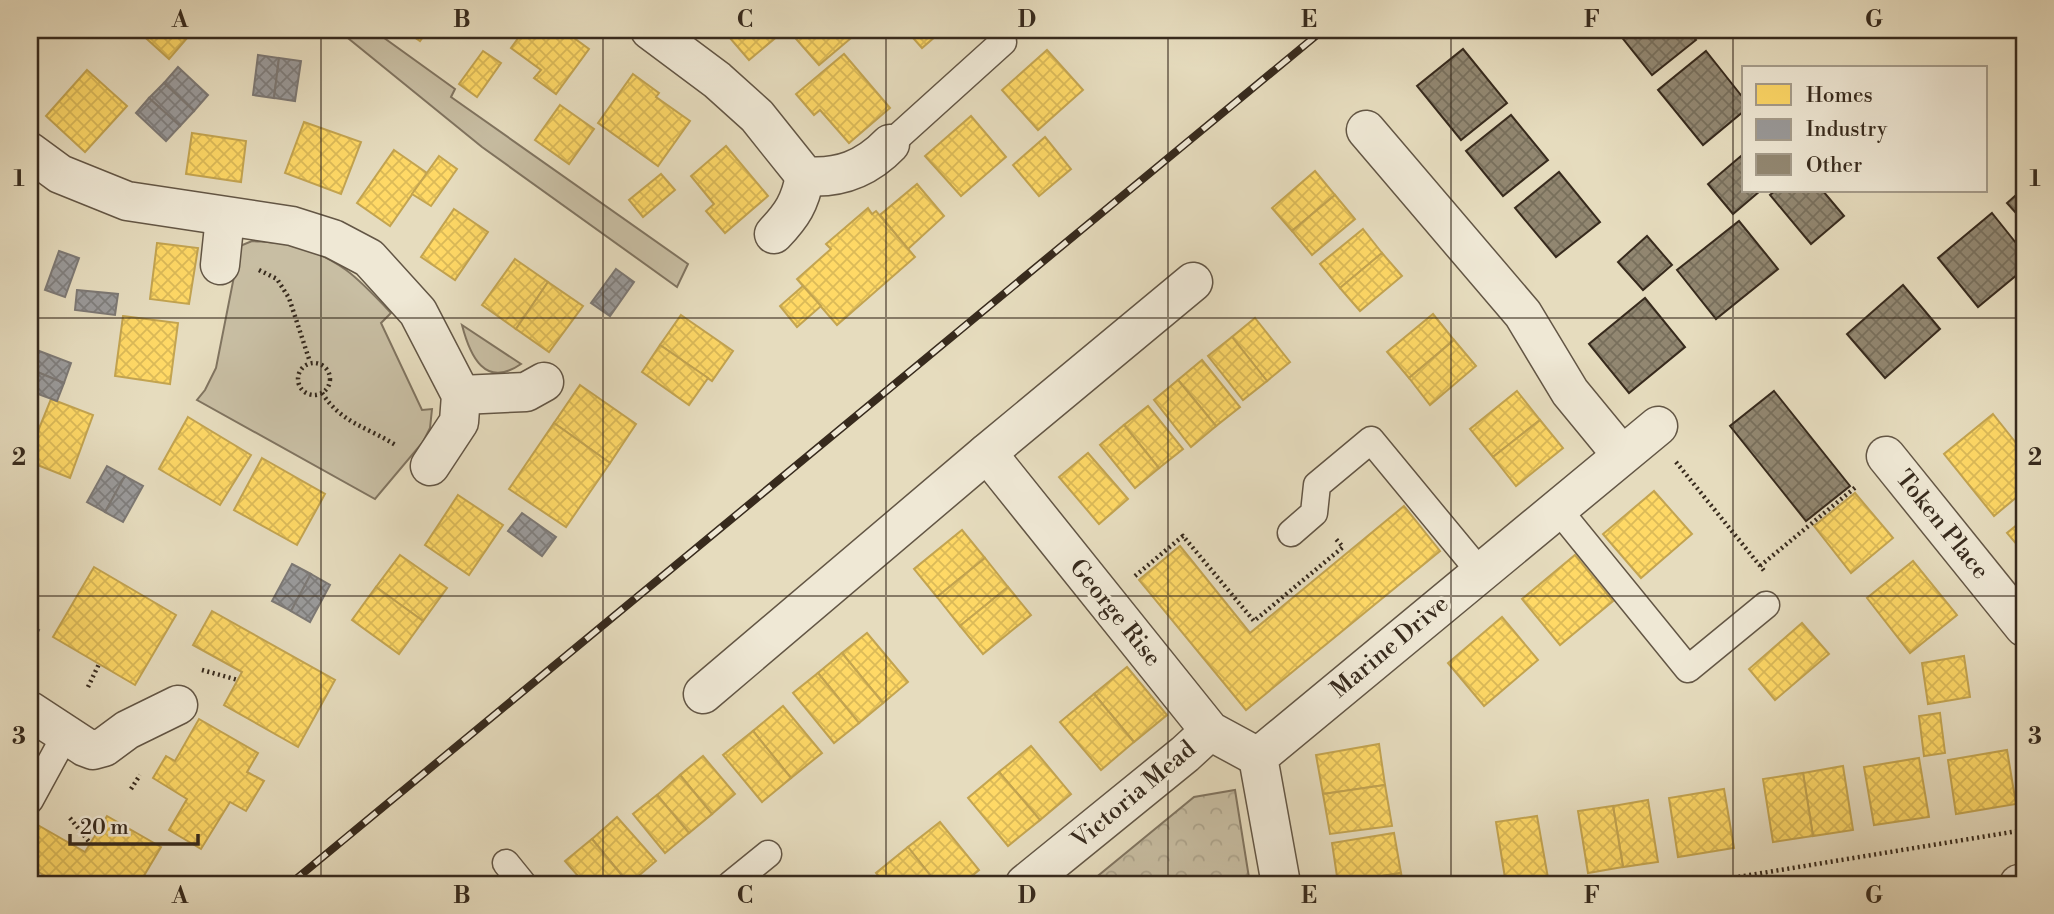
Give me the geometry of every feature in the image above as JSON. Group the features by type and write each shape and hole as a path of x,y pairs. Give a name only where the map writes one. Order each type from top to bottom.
{"street":[{"path":"650,30 717,80 757,116 805,176 823,177 852,172 890,144"},
{"path":"1366,130 1523,314 1570,393 1621,454"},
{"path":"30,152 60,174 223,244 292,226 333,239 369,258 418,312 461,394 458,422 418,459"},
{"path":"774,234 793,214 805,176"},
{"path":"703,694 1193,282"},
{"path":"461,394 526,392 544,382"},
{"name":"Marine Drive","path":"1258,757 1654,428"},
{"name":"George Rise","path":"987,453 1210,731 1258,757"},
{"name":"Token Place","path":"1888,457 2024,628"},
{"path":"30,711 93,750 104,747 127,730 177,705"},
{"name":"Victoria Mead","path":"1025,884 1210,731"},
{"path":"1258,757 1281,884"},
{"path":"2019,884 2024,883"}],"lane":[{"path":"890,144 1003,42"},
{"path":"1291,533 1314,513 1317,485 1371,440 1480,572"},
{"path":"1557,508 1688,668 1766,605"},
{"path":"30,800 66,734"},
{"path":"731,884 768,854"},
{"path":"506,863 523,884"}],"path":[{"path":"30,38 38,30"},
{"path":"223,244 248,264 277,279 289,298 310,362"},
{"path":"310,362 326,367 330,374 330,383 322,393 310,394 303,390 299,383 299,374 310,362"},
{"path":"322,393 331,407 355,424 418,459"},
{"path":"1654,428 1782,593 1766,605"},
{"path":"1760,566 1888,457"},
{"path":"1105,601 1183,536 1254,621 1343,547 1314,513"},
{"path":"88,687 99,664"},
{"path":"202,670 237,680"},
{"path":"70,818 90,843"},
{"path":"1695,884 2024,830"}],"green space":[{"path":"338,30 373,30 455,89 451,97 688,264 677,287 482,147"},
{"path":"252,241 285,244 322,255 358,279 391,313 381,323 422,410 432,409 430,428 423,442 375,499 197,400 216,368 240,246"},
{"path":"462,325 521,364 498,373 481,366 470,348"},
{"path":"1235,790 1250,884 1088,884 1194,797"}],"building: Homes":[{"path":"139,30 194,30 169,59"},
{"path":"404,30 428,30 420,41"},
{"path":"524,30 563,30 589,49 556,94 534,78 541,70 511,48"},
{"path":"723,30 785,30 749,60"},
{"path":"842,30 850,39 819,65 790,32"},
{"path":"906,30 943,30 922,48"},
{"path":"1047,50 1083,90 1038,130 1002,90"},
{"path":"483,51 501,63 477,97 459,84"},
{"path":"844,54 890,108 849,143 820,110 814,115 796,94"},
{"path":"87,70 127,106 85,152 46,116"},
{"path":"633,74 659,93 656,97 690,121 658,166 598,123"},
{"path":"560,105 594,129 569,164 535,140"},
{"path":"971,116 1006,157 961,196 925,156"},
{"path":"304,122 361,142 341,194 285,173"},
{"path":"192,133 246,141 241,182 186,174"},
{"path":"1045,137 1071,169 1039,196 1013,165"},
{"path":"726,146 768,196 725,233 706,211 714,204 691,176"},
{"path":"394,150 427,173 390,226 357,203"},
{"path":"439,156 457,169 431,206 412,194"},
{"path":"1315,171 1335,195 1292,231 1272,208"},
{"path":"661,174 675,190 643,217 629,200"},
{"path":"917,184 944,216 908,249 880,215"},
{"path":"1335,195 1355,219 1312,255 1292,231"},
{"path":"868,208 872,214 876,211 915,257 837,325 797,279 831,249 826,244"},
{"path":"454,209 488,232 455,280 421,257"},
{"path":"1363,229 1382,253 1340,288 1320,264"},
{"path":"157,243 198,248 189,304 150,299"},
{"path":"1382,253 1402,276 1360,311 1340,288"},
{"path":"515,259 548,282 516,329 482,305"},
{"path":"548,282 583,306 549,352 516,329"},
{"path":"803,286 821,306 797,327 780,306"},
{"path":"1433,314 1454,340 1409,378 1387,352"},
{"path":"681,315 733,351 712,381 660,345"},
{"path":"123,316 178,323 170,384 115,376"},
{"path":"1255,318 1290,362 1267,381 1232,337"},
{"path":"1232,337 1267,381 1243,400 1208,356"},
{"path":"1454,340 1476,366 1430,405 1409,378"},
{"path":"660,345 708,378 689,405 642,372"},
{"path":"1202,360 1240,407 1216,426 1178,380"},
{"path":"1178,380 1216,426 1191,447 1154,400"},
{"path":"580,385 636,424 610,463 554,423"},
{"path":"1517,391 1540,420 1493,457 1470,429"},
{"path":"51,399 93,415 70,478 30,462 30,434 36,436"},
{"path":"1148,406 1183,449 1159,468 1124,425"},
{"path":"1993,414 2024,453 2024,491 1994,516 1944,454"},
{"path":"188,417 251,455 220,505 159,469"},
{"path":"1540,420 1563,448 1516,486 1493,457"},
{"path":"554,423 610,463 566,527 509,489"},
{"path":"1124,425 1159,468 1135,488 1100,445"},
{"path":"1088,453 1128,499 1099,524 1059,477"},
{"path":"262,458 325,494 297,545 234,510"},
{"path":"1654,491 1692,534 1641,578 1603,534"},
{"path":"1855,493 1893,538 1851,573 1814,526"},
{"path":"458,495 503,525 469,575 425,545"},
{"path":"1404,506 1440,551 1246,710 1139,580 1180,546 1250,633"},
{"path":"2024,519 2024,553 2007,533"},
{"path":"962,530 985,558 937,597 914,569"},
{"path":"400,555 447,588 423,621 376,587"},
{"path":"1575,555 1613,601 1560,645 1522,599"},
{"path":"985,558 1008,587 960,626 937,597"},
{"path":"1913,561 1957,615 1910,653 1867,598"},
{"path":"94,567 176,615 135,685 53,637"},
{"path":"376,587 423,621 399,654 352,620"},
{"path":"1008,587 1031,615 983,654 960,626"},
{"path":"212,611 335,680 298,747 224,705 242,672 193,645"},
{"path":"1502,617 1538,660 1484,706 1448,663"},
{"path":"1802,623 1829,654 1775,700 1749,669"},
{"path":"867,633 908,682 883,703 842,653"},
{"path":"842,653 883,703 859,723 818,673"},
{"path":"1964,656 1970,697 1928,704 1922,663"},
{"path":"1127,667 1167,715 1134,742 1094,694"},
{"path":"818,673 859,723 834,743 793,693"},
{"path":"1094,694 1134,742 1101,770 1060,722"},
{"path":"783,706 822,753 791,778 753,731"},
{"path":"1940,713 1945,753 1924,756 1919,716"},
{"path":"199,719 258,753 247,772 264,781 246,811 230,802 201,849 169,830 187,799 153,778 166,756 175,761"},
{"path":"753,731 791,778 762,802 723,755"},
{"path":"1379,744 1385,785 1323,794 1316,755"},
{"path":"1031,746 1071,794 1040,820 999,772"},
{"path":"2007,750 2016,804 1956,814 1948,760"},
{"path":"703,756 735,794 712,814 680,775"},
{"path":"1919,758 1929,817 1874,825 1864,767"},
{"path":"1843,766 1853,830 1813,836 1803,773"},
{"path":"999,772 1040,820 1008,846 968,798"},
{"path":"1803,773 1813,836 1773,842 1763,779"},
{"path":"680,775 712,814 689,833 657,795"},
{"path":"1385,785 1392,826 1330,834 1323,794"},
{"path":"1724,789 1734,848 1678,857 1669,798"},
{"path":"657,795 689,833 665,853 633,814"},
{"path":"1648,800 1658,862 1623,867 1613,806"},
{"path":"1613,806 1623,867 1588,873 1578,811"},
{"path":"107,816 161,847 139,884 59,884 30,867 30,834 36,824 85,852"},
{"path":"1537,816 1548,878 1506,884 1496,822"},
{"path":"617,817 656,861 629,884 592,839"},
{"path":"940,822 979,870 962,884 937,884 908,847"},
{"path":"1394,833 1401,873 1338,883 1332,843"},
{"path":"592,839 629,884 585,884 565,861"},
{"path":"908,847 937,884 885,884 876,873"},
{"path":"1401,873 1403,884 1338,884 1338,883"}],"building: Industry":[{"path":"258,55 279,58 274,98 253,95"},
{"path":"279,58 301,61 295,101 274,98"},
{"path":"178,67 208,95 194,111 164,83"},
{"path":"164,83 194,111 180,126 149,98"},
{"path":"149,98 180,126 166,141 136,113"},
{"path":"59,251 79,258 65,297 45,290"},
{"path":"616,269 634,282 610,316 591,303"},
{"path":"77,290 118,294 115,315 75,310"},
{"path":"34,349 71,363 64,383 30,369"},
{"path":"30,369 64,383 57,401 30,391"},
{"path":"107,466 125,476 105,512 87,502"},
{"path":"125,476 143,486 123,522 105,512"},
{"path":"522,513 556,537 542,556 508,531"},
{"path":"292,564 311,574 291,611 272,601"},
{"path":"311,574 330,585 310,622 291,611"},
{"path":"30,625 39,630 30,648"}],"building: Other":[{"path":"1616,30 1687,30 1696,40 1652,75"},
{"path":"1463,49 1507,103 1461,140 1417,86"},
{"path":"1706,51 1742,96 1742,113 1703,145 1658,90"},
{"path":"1511,115 1548,160 1503,196 1466,151"},
{"path":"1741,156 1742,192 1759,192 1733,214 1708,184"},
{"path":"1559,172 1600,222 1556,257 1515,208"},
{"path":"2024,188 2024,222 2007,203"},
{"path":"1774,192 1824,192 1844,216 1811,244 1770,195"},
{"path":"1992,213 2024,253 2024,269 1978,307 1938,258"},
{"path":"1739,221 1778,269 1716,319 1677,270"},
{"path":"1647,236 1672,265 1643,290 1618,262"},
{"path":"1903,285 1940,329 1885,378 1847,334"},
{"path":"1645,298 1685,347 1629,393 1589,344"},
{"path":"1774,391 1850,486 1806,521 1730,426"}],"railway":[{"path":"290,884 1323,30"}]}
